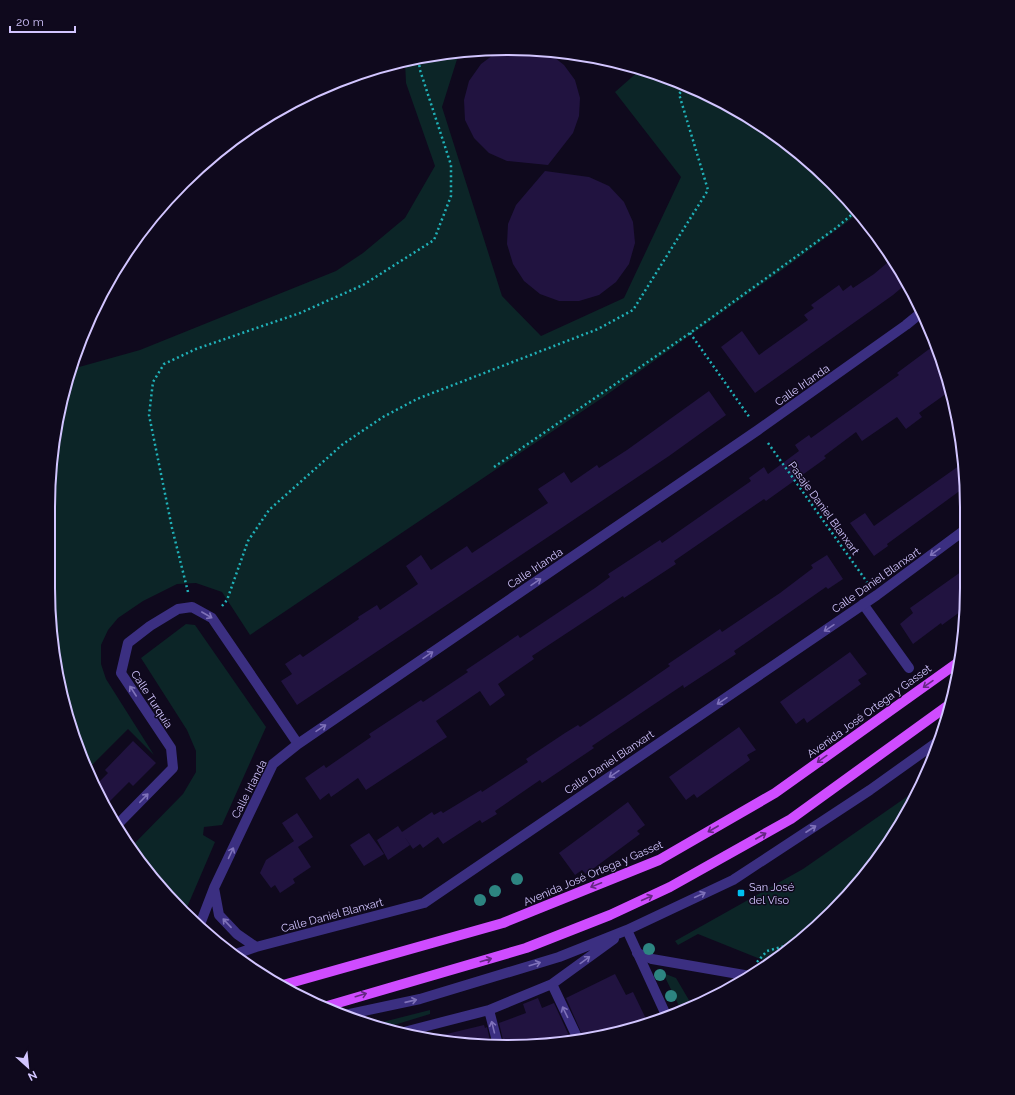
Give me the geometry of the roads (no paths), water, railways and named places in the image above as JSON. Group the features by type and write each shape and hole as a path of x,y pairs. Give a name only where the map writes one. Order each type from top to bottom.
{"main road":[{"name":"Avenida José Ortega y Gasset","path":"289,983 503,923 659,860 775,793 953,666"},
{"path":"332,1005 526,948 610,915 670,888 791,819 944,708"}],"street":[{"name":"Calle Irlanda","path":"202,920 214,888 273,764 298,744 752,435 906,326 917,316"},
{"name":"Calle Daniel Blanxart","path":"241,952 256,947 424,903 863,604 960,533"},
{"path":"863,604 909,668"},
{"name":"Calle Turquía","path":"120,821 173,768 171,748 121,673 128,643 150,626 178,609 192,607 212,618 298,744"},
{"path":"354,1013 420,999 559,957 627,930 733,880 870,790 931,746"},
{"path":"214,888 219,915 237,934 256,947"},
{"path":"627,930 665,1012"},
{"path":"414,1030 489,1010 552,984 627,930"},
{"path":"637,953 652,959 741,975"},
{"path":"552,984 576,1034"},
{"path":"489,1010 497,1040"}],"place":[{"name":"San José del Viso","path":"741,893"}]}
